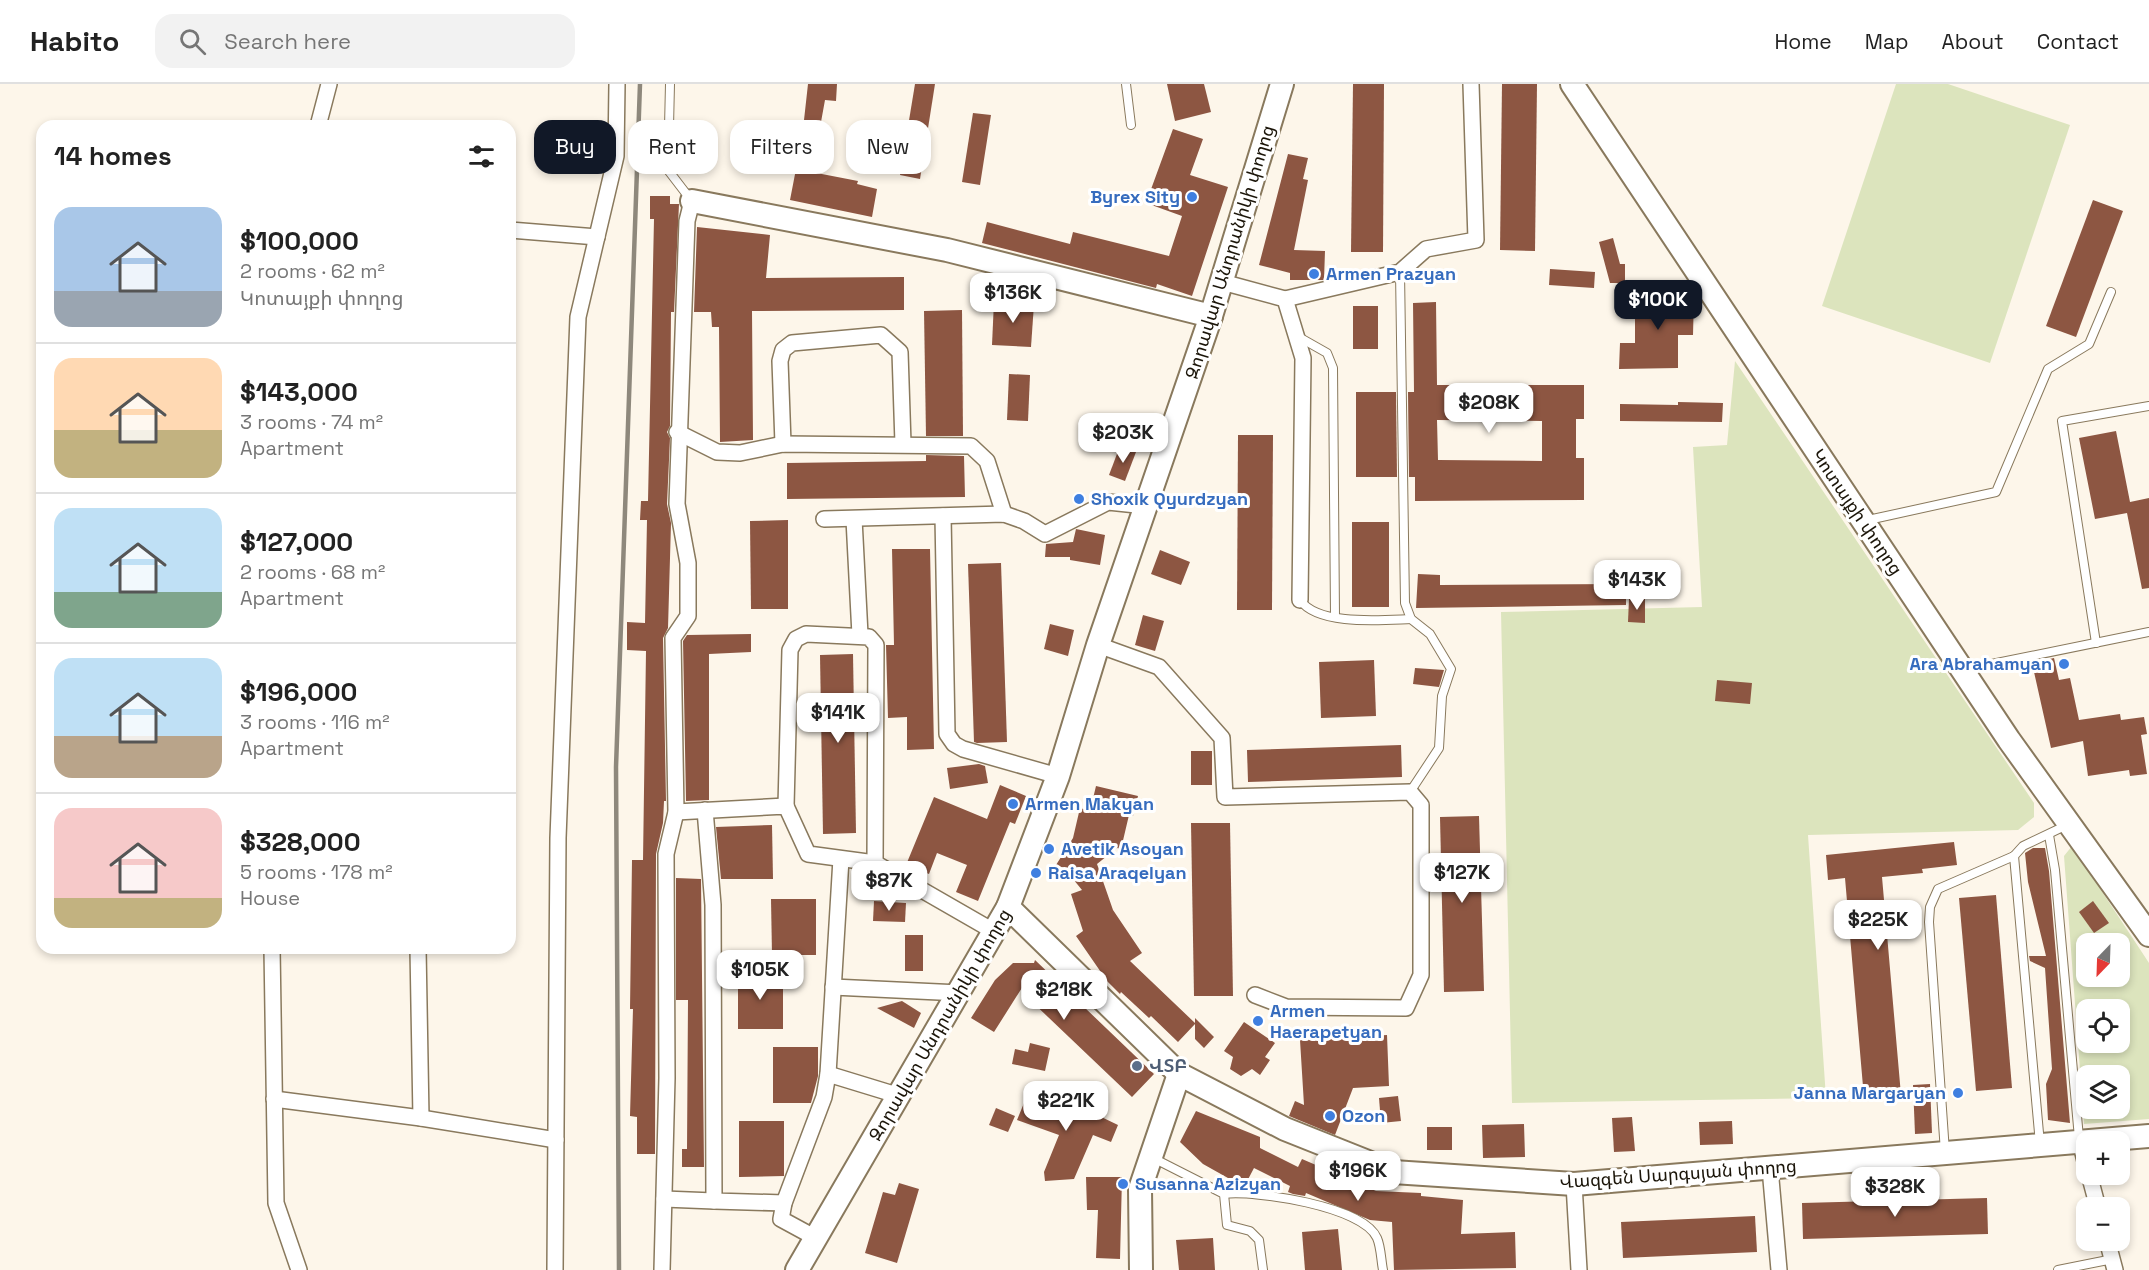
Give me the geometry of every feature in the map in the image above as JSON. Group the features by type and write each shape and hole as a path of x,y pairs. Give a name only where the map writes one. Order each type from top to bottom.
{"street":[{"path":"320,120 329,84"},
{"path":"555,1270 558,838 578,317 616,156 617,84"},
{"name":"Զորավար Անդրանիկի փողոց","path":"797,1270 996,932 1008,907 1058,776 1098,645 1211,316 1282,84"},
{"path":"1222,282 1285,299 1400,272 1426,249 1476,240 1471,84"},
{"name":"Կոտայքի փողոց","path":"1572,84 1962,670 2019,754 2149,935"},
{"path":"662,1270 667,1078 666,854 676,812 673,638 688,616 688,563 677,504 687,221 692,201 947,250 1211,316"},
{"path":"516,230 597,237"},
{"path":"1285,299 1303,358 1300,600"},
{"path":"783,444 780,361 783,350 792,343 881,335 900,352 903,444"},
{"path":"678,432 717,452 740,453 783,444 971,446 981,452 994,478 1004,514"},
{"path":"824,519 1004,514 1024,521 1045,534 1108,502 1146,506"},
{"path":"943,516 947,734 954,744 963,749 1058,776"},
{"path":"854,519 860,635"},
{"path":"875,863 876,645 869,637 860,635 806,634 796,639 790,650 786,806 808,854 875,863 996,932"},
{"path":"1098,645 1159,667 1222,738 1225,797 1410,792 1421,805 1421,975 1406,1008 1286,1007 1255,995"},
{"path":"676,812 786,806"},
{"path":"705,810 714,904 714,1201"},
{"path":"816,1239 783,1222 784,1203 824,1097 828,1074 841,858"},
{"name":"Վազգեն Սարգսյան փողոց","path":"1008,907 1179,1074 1285,1129 1394,1172 1574,1184 2076,1141"},
{"path":"272,954 276,1203 299,1270"},
{"path":"418,954 421,1118"},
{"path":"833,987 960,993"},
{"path":"828,1074 900,1096"},
{"path":"1141,1270 1140,1189 1149,1156 1179,1074"},
{"path":"274,1099 421,1118 556,1140"},
{"name":"Վազգեն Սարգսյան փողոց","path":"2130,1137 2149,1136"},
{"path":"1770,1168 1779,1270"},
{"path":"1574,1184 1579,1270"},
{"path":"664,1199 784,1203"}],"lane":[{"path":"670,84 668,170 692,201"},
{"path":"1126,84 1131,125"},
{"path":"1400,272 1405,603 1411,619 1430,634 1451,669 1442,696 1439,748 1410,792"},
{"path":"1863,521 1996,492 2048,369 2089,344 2111,292"},
{"path":"1296,335 1327,353 1333,368 1335,617"},
{"path":"2096,643 2062,422 2149,406"},
{"path":"1300,600 1306,608 1318,614 1335,617 1411,619"},
{"path":"1962,670 2149,632"},
{"path":"1946,1153 1934,1017 1930,907 1938,889 2013,856 2023,846 2070,823"},
{"path":"2049,835 2055,870 2079,1131"},
{"path":"2013,856 2040,1145"},
{"path":"1149,1156 1224,1194 1245,1192 1265,1194 1323,1207 1351,1217 1368,1227 1377,1237 1383,1270"},
{"path":"1224,1194 1227,1225 1250,1231 1259,1240 1263,1270"},
{"path":"2058,1270 2114,1265"}],"green space":[{"path":"1896,84 1948,84 2070,125 1990,363 1822,306"},
{"path":"1735,361 2034,803 2034,817 2018,830 1808,835 1826,1098 1512,1103 1501,612 1702,607 1693,447 1727,445"},
{"path":"2072,846 2129,933 2076,933 2076,987 2130,987 2130,934 2149,963 2149,1119 2084,1124 2084,1119 2130,1119 2130,1065 2080,1065 2079,1053 2130,1053 2130,999 2076,999 2076,1017 2064,856"}],"building":[{"path":"808,84 837,84 836,101 825,100 821,120 804,120"},
{"path":"915,84 935,84 929,120 909,120"},
{"path":"1167,84 1204,84 1211,112 1175,121"},
{"path":"1353,84 1384,84 1383,252 1351,252"},
{"path":"1502,84 1537,84 1535,251 1500,250"},
{"path":"973,113 991,115 980,185 962,182"},
{"path":"1173,129 1203,139 1190,175 1228,187 1192,296 1157,284 1156,288 982,243 987,222 1070,244 1073,232 1169,256 1182,216 1146,203"},
{"path":"1288,154 1308,158 1303,179 1308,180 1294,250 1325,251 1324,280 1290,280 1290,273 1259,265"},
{"path":"795,174 822,174 858,181 857,184 877,189 872,217 790,200"},
{"path":"900,174 921,174 920,179"},
{"path":"650,196 670,196 670,204 679,204 674,312 671,312 670,426 667,432 670,438 667,504 671,523 668,628 663,638 666,801 664,801 663,823 656,854 655,1154 637,1154 637,1117 630,1116 633,1009 630,1009 632,860 643,860 646,651 627,650 627,622 645,623 647,520 640,520 641,501 648,501 654,219 650,219"},
{"path":"2093,200 2123,211 2076,337 2046,326"},
{"path":"697,227 770,235 766,278 904,277 904,310 752,311 753,440 720,442 719,327 712,327 711,312 694,312"},
{"path":"1613,238 1620,264 1625,264 1625,283 1610,283 1599,242"},
{"path":"1550,269 1595,272 1594,288 1549,285"},
{"path":"1635,294 1694,295 1693,335 1678,335 1678,368 1619,369 1620,343 1635,343"},
{"path":"994,301 1034,304 1031,347 992,345"},
{"path":"1436,302 1437,385 1584,385 1584,419 1576,419 1576,458 1584,458 1584,500 1415,501 1415,477 1409,477 1408,392 1414,392 1413,303","holes":["1437,420 1542,421 1542,461 1438,460"]},
{"path":"1353,306 1378,306 1378,349 1353,349"},
{"path":"962,310 963,436 926,436 924,311"},
{"path":"1009,374 1030,375 1028,421 1007,420"},
{"path":"1356,392 1396,392 1397,477 1356,477"},
{"path":"1678,402 1723,403 1722,422 1620,421 1620,404 1678,405"},
{"path":"2116,431 2130,502 2149,498 2149,588 2142,589 2127,513 2095,519 2079,438"},
{"path":"1238,435 1273,435 1272,610 1237,610"},
{"path":"1120,446 1136,452 1125,481 1109,475"},
{"path":"926,455 964,456 965,497 787,499 787,463 926,461"},
{"path":"788,520 788,609 751,609 750,521"},
{"path":"1352,522 1389,522 1389,607 1352,607"},
{"path":"1076,529 1105,535 1100,565 1070,560 1070,557 1045,557 1046,544 1073,542"},
{"path":"892,549 930,549 934,749 907,750 907,717 888,718 886,645 894,645"},
{"path":"1160,550 1190,562 1181,585 1151,574"},
{"path":"1001,563 1007,742 977,743 974,742 968,564"},
{"path":"1418,574 1440,575 1440,585 1626,584 1626,605 1416,608"},
{"path":"1629,599 1645,599 1645,623 1628,622"},
{"path":"1143,615 1164,621 1155,651 1135,645"},
{"path":"1050,624 1074,630 1068,656 1044,649"},
{"path":"751,634 751,652 709,654 709,800 686,801 683,641 687,635"},
{"path":"853,654 856,833 823,834 820,655"},
{"path":"2054,658 2059,680 2070,678 2079,720 2120,714 2121,720 2144,717 2147,734 2141,735 2147,774 2130,776 2129,770 2088,776 2083,741 2051,748 2032,663"},
{"path":"1374,660 1376,716 1321,718 1319,662"},
{"path":"1415,668 1444,670 1439,687 1413,684"},
{"path":"1717,680 1752,683 1750,704 1715,701"},
{"path":"1401,745 1402,777 1248,782 1247,750"},
{"path":"1191,751 1212,751 1212,785 1191,785"},
{"path":"979,764 985,766 988,783 950,789 947,768"},
{"path":"1000,785 1026,796 1015,824 1010,822 978,901 956,892 967,865 937,853 929,874 906,865 934,797 987,819"},
{"path":"1096,786 1138,796 1133,816 1129,815 1121,849 1117,848 1097,864 1113,910 1142,953 1130,961 1195,1023 1195,1018 1214,1037 1204,1048 1195,1039 1195,1024 1178,1042 1151,1016 1149,1018 1121,992 1120,994 1107,981 1076,936 1083,931 1071,894 1082,890 1064,868 1056,865 1073,838 1080,808 1090,811"},
{"path":"1479,816 1484,991 1444,992 1440,817"},
{"path":"1191,823 1230,823 1233,996 1194,996"},
{"path":"772,825 773,879 721,879 716,827"},
{"path":"1954,842 1957,865 1922,869 1923,873 1882,877 1901,1095 1864,1098 1845,878 1828,880 1826,855"},
{"path":"2033,848 2045,848 2049,871 2070,1123 2048,1120 2046,1084 2052,1069 2045,968 2030,961 2029,956 2046,956 2028,882 2025,853"},
{"path":"676,878 701,879 704,1167 682,1167 682,1149 687,1149 688,1000 676,1000"},
{"path":"1996,895 2012,1088 1976,1091 1959,898"},
{"path":"771,899 816,899 816,955 772,955"},
{"path":"874,901 906,903 905,922 873,921"},
{"path":"2093,901 2109,923 2094,933 2079,912"},
{"path":"905,935 923,935 923,971 905,971"},
{"path":"1035,960 1154,1074 1132,1097 1027,997 1032,972 994,1032 971,1018 995,980 1013,963 1034,963"},
{"path":"738,973 783,973 783,1029 738,1029"},
{"path":"902,1001 921,1013 914,1028 877,1008"},
{"path":"1244,1022 1275,1043 1265,1057 1270,1060 1260,1075 1252,1069 1241,1076 1230,1069 1233,1057 1224,1051"},
{"path":"1387,1035 1389,1086 1353,1088 1335,1135 1289,1116 1295,1101 1304,1105 1300,1040"},
{"path":"1030,1043 1050,1048 1045,1071 1012,1064 1015,1049 1028,1052"},
{"path":"773,1047 818,1047 818,1076 811,1103 773,1103"},
{"path":"1930,1084 1932,1133 1915,1134 1913,1085"},
{"path":"1043,1089 1118,1125 1111,1142 1093,1135 1074,1179 1045,1181 1044,1172 1059,1135 1017,1120 1024,1103 1036,1107"},
{"path":"1398,1096 1401,1121 1381,1123 1379,1098"},
{"path":"996,1108 1015,1116 1008,1132 989,1125"},
{"path":"1196,1111 1260,1137 1260,1148 1298,1167 1302,1159 1376,1191 1421,1193 1421,1196 1463,1200 1461,1234 1515,1232 1516,1268 1394,1270 1392,1222 1370,1220 1306,1193 1305,1196 1293,1194 1288,1192 1290,1186 1254,1168 1244,1187 1203,1164 1180,1142"},
{"path":"1632,1117 1635,1151 1614,1152 1612,1118"},
{"path":"739,1121 784,1121 784,1176 739,1177"},
{"path":"1732,1121 1733,1144 1700,1145 1699,1122"},
{"path":"1524,1124 1525,1157 1483,1158 1482,1125"},
{"path":"1427,1127 1452,1127 1452,1150 1427,1150"},
{"path":"1086,1177 1122,1177 1120,1259 1096,1258 1098,1210 1087,1210"},
{"path":"899,1183 919,1189 897,1263 865,1253 883,1192 895,1195"},
{"path":"1987,1198 1988,1234 1803,1239 1802,1203"},
{"path":"1755,1216 1757,1252 1623,1258 1621,1222"},
{"path":"1338,1229 1342,1270 1305,1270 1302,1232"},
{"path":"1213,1238 1215,1270 1179,1270 1176,1240"}],"railway":[{"path":"619,1270 616,767 640,84"}],"place":[{"name":"Byrex Sity","path":"1192,197"},
{"name":"Armen Prazyan","path":"1314,274"},
{"name":"Shoxik Qyurdzyan","path":"1079,499"},
{"name":"Ara Abrahamyan","path":"2064,664"},
{"name":"Armen Makyan","path":"1013,804"},
{"name":"Avetik Asoyan","path":"1049,849"},
{"name":"Raisa Araqelyan","path":"1036,873"},
{"name":"Armen Haerapetyan","path":"1258,1021"},
{"name":"ՎՏԲ","path":"1137,1066"},
{"name":"Janna Margaryan","path":"1958,1093"},
{"name":"Ozon","path":"1330,1116"},
{"name":"Susanna Azizyan","path":"1123,1184"}]}
